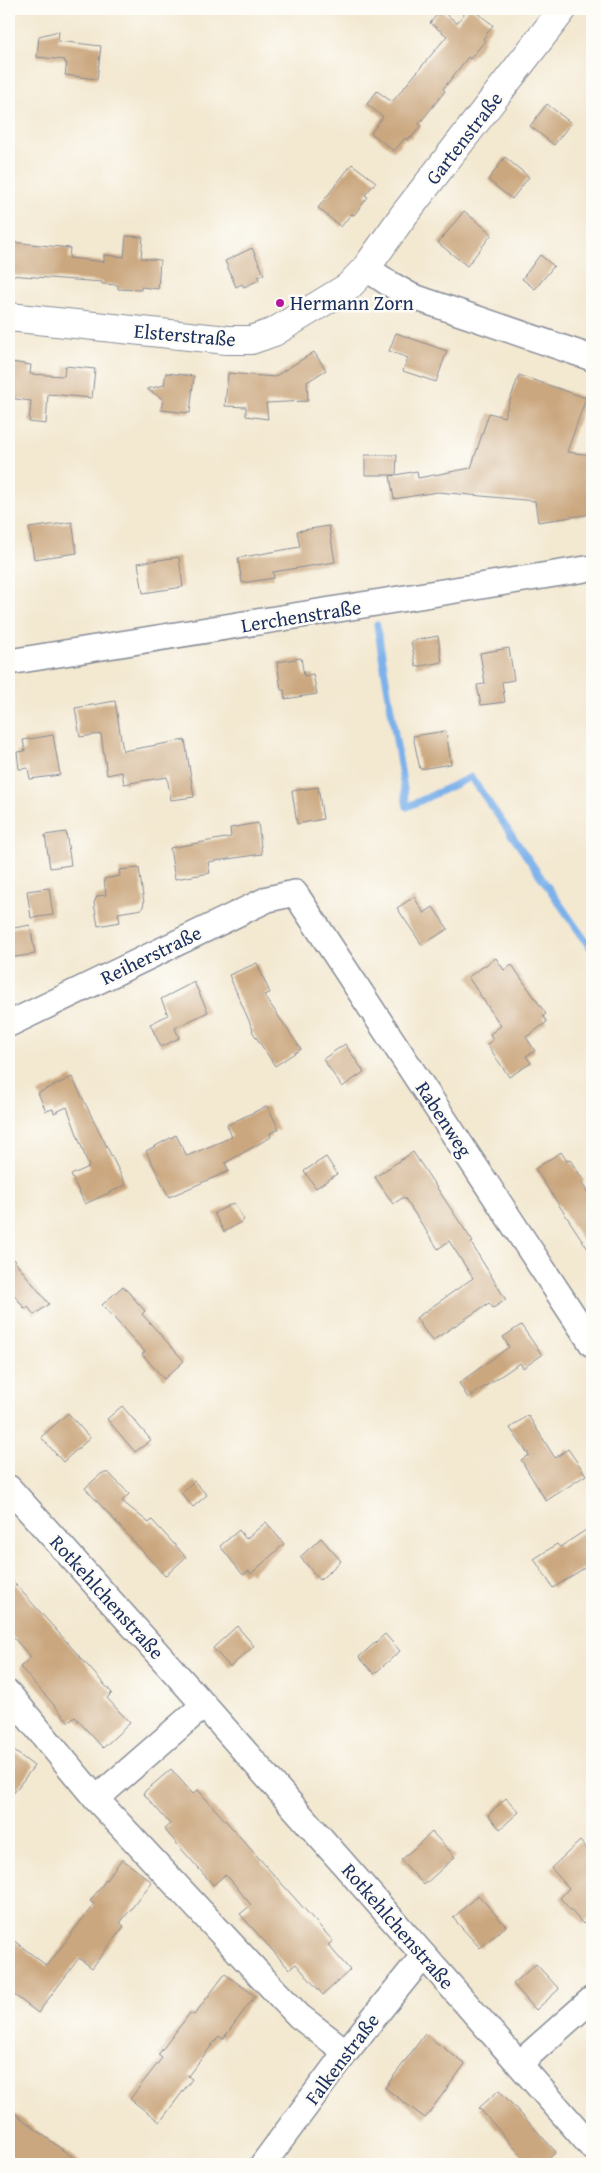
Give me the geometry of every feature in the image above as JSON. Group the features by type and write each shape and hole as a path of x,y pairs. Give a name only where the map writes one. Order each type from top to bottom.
{"street":[{"name":"Gartenstraße","path":"366,268 403,216 563,9"},
{"name":"Elsterstraße","path":"9,317 227,340 251,340 274,332 348,286 366,268"},
{"path":"366,268 411,296 592,358"},
{"name":"Lerchenstraße","path":"9,662 592,568"},
{"name":"Reiherstraße","path":"9,1024 268,899 295,893"},
{"name":"Rabenweg","path":"295,893 592,1344"},
{"name":"Rotkehlchenstraße","path":"9,1488 204,1705 592,2147"},
{"path":"9,1694 96,1799 299,2016 346,2052"},
{"path":"96,1799 204,1705"},
{"name":"Falkenstraße","path":"270,2162 346,2052 424,1956"},
{"path":"520,2063 592,1999"}],"building":[{"path":"468,9 472,9 493,25 483,39 485,41 470,59 468,57 443,89 445,91 419,124 421,126 411,138 409,137 407,140 405,138 394,151 371,133 383,117 367,104 377,91 392,102 447,36 430,23 441,10 457,23"},
{"path":"59,31 58,41 101,46 97,79 65,75 67,63 65,63 65,60 37,57 39,36"},
{"path":"547,104 571,123 554,145 530,126"},
{"path":"505,157 529,177 512,199 488,180"},
{"path":"352,164 376,182 365,195 368,197 354,215 351,214 341,227 318,208"},
{"path":"464,211 492,234 467,266 438,243"},
{"path":"126,236 143,237 141,258 160,260 158,289 141,287 141,290 118,289 118,285 102,284 102,282 9,275 11,242 70,248 69,258 104,262 104,255 124,257"},
{"path":"252,248 264,274 258,277 259,280 244,287 242,284 236,287 225,261"},
{"path":"540,255 554,266 535,289 522,279"},
{"path":"396,333 447,351 436,382 403,371 408,358 389,351"},
{"path":"314,352 326,370 307,382 308,401 266,403 268,419 246,416 246,407 225,406 228,373 274,377"},
{"path":"11,362 31,365 30,374 64,376 65,366 95,369 92,398 48,394 46,424 29,422 31,401 9,398 9,364"},
{"path":"166,373 194,376 190,413 161,410 163,399 147,389 164,385"},
{"path":"519,375 586,398 567,452 592,455 592,514 538,522 535,501 438,492 394,499 390,476 395,475 365,475 365,455 397,455 396,475 417,471 418,478 471,468 489,413 504,417"},
{"path":"72,522 77,553 34,559 29,528"},
{"path":"329,526 335,562 273,572 274,578 242,583 238,558 300,547 297,531"},
{"path":"179,557 183,587 143,593 138,563"},
{"path":"438,636 442,662 416,667 411,641"},
{"path":"509,648 514,680 502,682 505,702 481,705 477,685 485,684 480,653"},
{"path":"301,658 304,676 313,674 317,694 285,699 284,690 281,690 277,662"},
{"path":"115,701 123,751 185,740 194,797 171,800 167,777 124,784 122,772 107,775 101,734 80,737 75,708"},
{"path":"446,731 451,764 420,769 413,736"},
{"path":"53,735 60,775 30,779 28,768 19,769 17,752 25,751 23,740"},
{"path":"318,787 323,819 297,824 292,791"},
{"path":"258,823 262,854 208,862 210,873 175,879 170,848 231,837 230,828"},
{"path":"66,832 71,865 50,868 45,835"},
{"path":"139,868 144,903 142,909 118,913 120,922 98,926 94,903 97,896 106,895 104,879 120,876 119,870"},
{"path":"49,888 53,915 31,918 27,891"},
{"path":"414,897 424,913 433,907 448,929 422,945 397,908"},
{"path":"30,925 35,954 9,958 9,929"},
{"path":"496,958 504,970 512,965 546,1014 543,1016 547,1022 526,1037 535,1051 526,1056 531,1063 509,1077 487,1044 493,1040 490,1034 501,1026 468,977"},
{"path":"257,963 270,993 264,995 301,1049 275,1066 252,1031 229,975"},
{"path":"194,982 208,1012 175,1028 179,1038 161,1047 150,1024 168,1015 161,999"},
{"path":"345,1044 364,1072 342,1087 323,1059"},
{"path":"72,1077 126,1185 85,1204 71,1175 89,1167 67,1107 54,1113 53,1109 46,1111 38,1093"},
{"path":"267,1106 279,1129 270,1133 271,1137 225,1163 229,1171 169,1197 146,1151 176,1135 187,1156 232,1137 227,1125"},
{"path":"413,1152 473,1242 471,1243 506,1300 493,1308 489,1303 432,1341 416,1318 473,1278 449,1241 438,1249 404,1197 393,1204 375,1177"},
{"path":"561,1152 567,1161 570,1160 584,1181 582,1183 592,1199 592,1255 535,1169"},
{"path":"326,1157 337,1174 316,1188 304,1171"},
{"path":"234,1203 244,1220 224,1232 214,1213"},
{"path":"9,1254 49,1304 34,1315 28,1307 25,1309 9,1288"},
{"path":"123,1286 145,1311 142,1314 184,1361 164,1379 142,1354 145,1352 102,1305"},
{"path":"521,1325 542,1355 523,1368 520,1363 468,1398 459,1383 509,1347 503,1337"},
{"path":"122,1406 151,1440 135,1452 107,1419"},
{"path":"68,1413 90,1438 63,1462 41,1437"},
{"path":"528,1415 555,1458 568,1449 586,1475 546,1501 521,1460 529,1455 510,1428"},
{"path":"102,1473 109,1473 129,1494 122,1501 149,1523 152,1520 186,1557 165,1576 85,1488"},
{"path":"194,1481 207,1495 193,1507 181,1493"},
{"path":"266,1522 284,1544 251,1574 249,1571 243,1575 220,1546 239,1530 246,1539"},
{"path":"592,1526 592,1563 553,1588 534,1559 557,1544 560,1547"},
{"path":"321,1538 341,1561 320,1580 300,1557"},
{"path":"9,1577 112,1693 107,1698 130,1723 103,1748 75,1717 69,1722 20,1667 31,1657 9,1633"},
{"path":"237,1626 254,1646 230,1667 213,1648"},
{"path":"385,1634 400,1651 374,1674 359,1657"},
{"path":"9,1747 34,1766 9,1799"},
{"path":"171,1769 193,1794 198,1790 333,1941 328,1945 350,1970 323,1995 296,1964 289,1969 240,1914 251,1905 230,1879 225,1875 213,1885 164,1829 170,1824 143,1793"},
{"path":"506,1798 519,1812 500,1829 488,1815"},
{"path":"432,1832 455,1857 424,1885 401,1860"},
{"path":"580,1841 592,1854 592,1915 583,1924 560,1898 569,1888 551,1868"},
{"path":"122,1859 152,1882 120,1923 124,1926 92,1968 79,1958 38,2013 9,1991 9,1937 47,1966 94,1904 90,1901"},
{"path":"478,1895 506,1926 480,1948 453,1918"},
{"path":"536,1964 559,1989 536,2010 513,1984"},
{"path":"225,1974 255,1996 223,2039 219,2036 188,2076 192,2079 160,2122 130,2099 162,2058 158,2055 190,2013 194,2015"},
{"path":"425,2034 465,2064 425,2118 385,2088"},
{"path":"499,2090 556,2152 543,2164 529,2164 479,2108"},
{"path":"9,2109 81,2164 20,2164 9,2155"}],"waterway":[{"path":"377,625 407,807 471,777 592,950"}],"place":[{"name":"Hermann Zorn","path":"280,303"}]}
